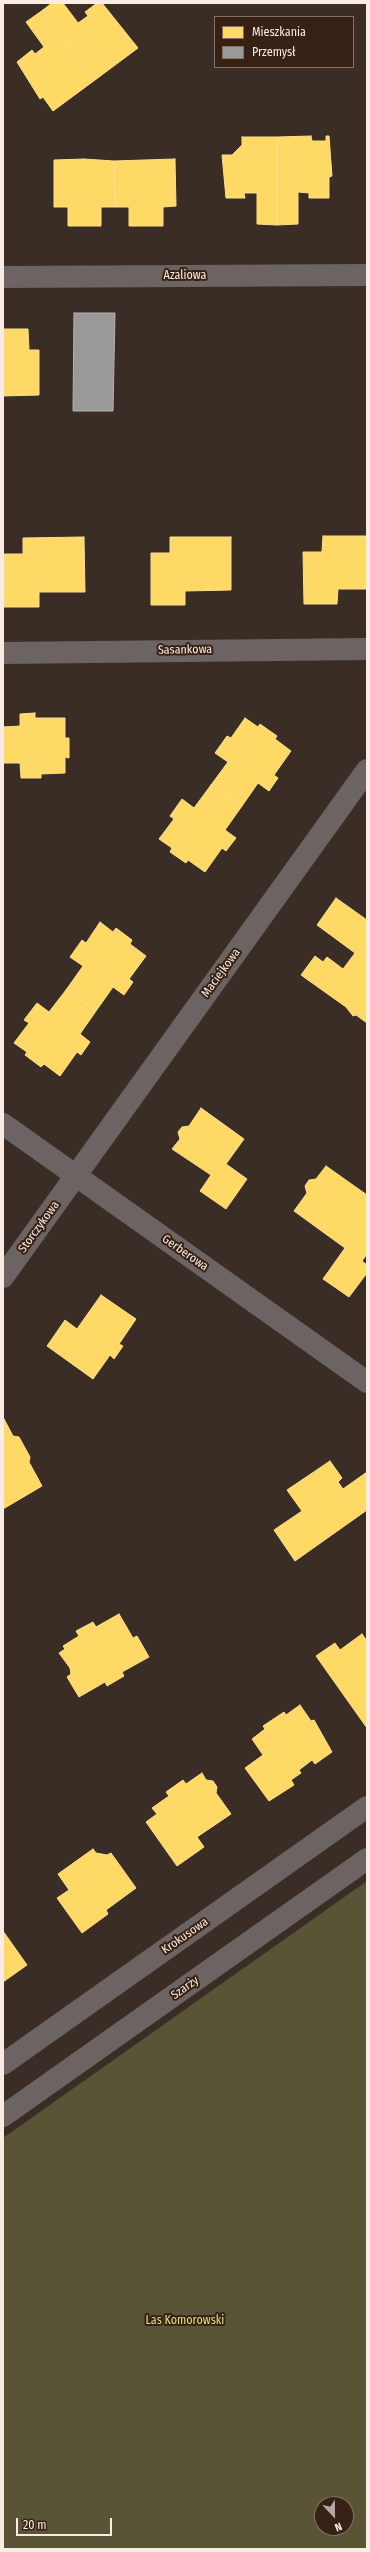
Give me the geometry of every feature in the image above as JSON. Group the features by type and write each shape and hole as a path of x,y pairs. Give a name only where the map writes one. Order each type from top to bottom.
{"street":[{"name":"Azaliowa","path":"3,277 367,275"},
{"name":"Sasankowa","path":"3,653 367,649"},
{"name":"Maciejkowa","path":"76,1176 367,770"},
{"name":"Gerberowa","path":"3,1124 367,1382"},
{"name":"Storczykowa","path":"3,1277 76,1176"},
{"name":"Krokusowa","path":"3,2064 367,1807"},
{"name":"Szarży","path":"3,2116 367,1859"}],"green space":[{"name":"Las Komorowski","path":"367,1881 367,2549 3,2549 3,2138"}],"building: Mieszkania":[{"path":"52,3 63,3 78,23 88,16 85,12 97,3 102,3 138,48 95,80 43,10"},
{"path":"43,10 95,80 53,111 43,97 40,99 17,62 32,50 35,54 44,47 26,22"},
{"path":"311,136 312,141 326,141 326,136 329,136 332,176 329,177 329,198 309,198 309,193 298,192 298,224 277,225 277,137"},
{"path":"242,137 277,137 277,225 257,224 257,193 244,193 245,198 226,198 222,155 232,155 242,145"},
{"path":"84,159 114,161 115,207 101,207 101,226 68,226 68,207 54,207 54,160"},
{"path":"175,159 176,206 163,207 163,226 129,226 129,207 115,207 114,161"},
{"path":"3,329 28,329 29,350 39,350 39,395 3,396"},
{"path":"323,536 367,536 367,589 338,589 337,604 304,604 303,552 322,552"},
{"path":"84,537 85,592 39,592 39,607 4,607 4,554 23,554 23,538"},
{"path":"170,537 231,537 231,590 185,591 185,605 151,605 151,553 170,553"},
{"path":"35,713 35,718 65,718 65,738 69,738 69,758 65,757 65,773 41,774 41,778 21,778 20,763 3,763 3,727 20,726 20,714"},
{"path":"245,718 258,727 260,724 277,736 275,739 291,751 274,775 278,778 269,791 258,783 242,806 211,785 228,762 215,753 227,736 231,738"},
{"path":"211,785 242,806 225,830 236,838 226,851 222,848 205,872 188,860 186,863 170,852 172,848 159,839 174,819 170,816 182,799 194,808"},
{"path":"336,898 367,920 367,1023 356,1015 353,1016 346,1007 301,975 315,956 323,962 327,957 343,969 355,953 317,925"},
{"path":"100,922 113,932 116,928 132,940 130,944 146,956 129,979 133,982 124,995 113,987 96,1011 66,990 83,966 70,957 82,940 86,943"},
{"path":"66,990 96,1011 80,1034 90,1042 81,1055 77,1052 60,1076 44,1064 41,1067 25,1055 27,1052 14,1043 29,1023 24,1020 37,1003 49,1012"},
{"path":"201,1108 244,1139 226,1164 247,1179 226,1209 200,1191 211,1175 172,1149 180,1139 178,1132 182,1127 189,1126"},
{"path":"326,1166 367,1195 367,1254 362,1261 367,1265 367,1273 349,1297 323,1279 345,1248 294,1211 307,1193 305,1186 309,1180 316,1179"},
{"path":"101,1295 136,1319 119,1344 123,1346 114,1359 110,1355 93,1379 47,1346 65,1320 77,1329"},
{"path":"3,1417 13,1436 19,1437 30,1457 29,1462 42,1486 3,1509"},
{"path":"330,1461 342,1478 338,1482 343,1489 367,1472 367,1510 295,1561 274,1530 302,1511 287,1490"},
{"path":"119,1614 133,1638 137,1636 149,1657 122,1672 124,1676 107,1686 105,1682 79,1697 67,1677 71,1674 70,1668 59,1653 65,1649 63,1646 79,1636 76,1631 93,1622 96,1627"},
{"path":"362,1634 367,1641 367,1728 316,1656 335,1643 340,1650"},
{"path":"300,1705 311,1721 314,1720 332,1752 315,1764 312,1760 299,1770 301,1773 291,1780 294,1785 269,1801 245,1768 263,1755 252,1739 265,1729 263,1726 284,1712 286,1715"},
{"path":"202,1773 206,1780 213,1781 217,1787 216,1793 231,1814 197,1837 204,1847 177,1866 146,1822 157,1814 152,1808 169,1796 166,1792 183,1780 186,1784"},
{"path":"93,1849 96,1853 107,1855 111,1853 136,1888 106,1910 108,1914 82,1933 57,1898 69,1890 58,1874"},
{"path":"3,1931 27,1965 3,1982"}],"building: Przemysł":[{"path":"74,313 115,313 113,411 73,411"}]}
